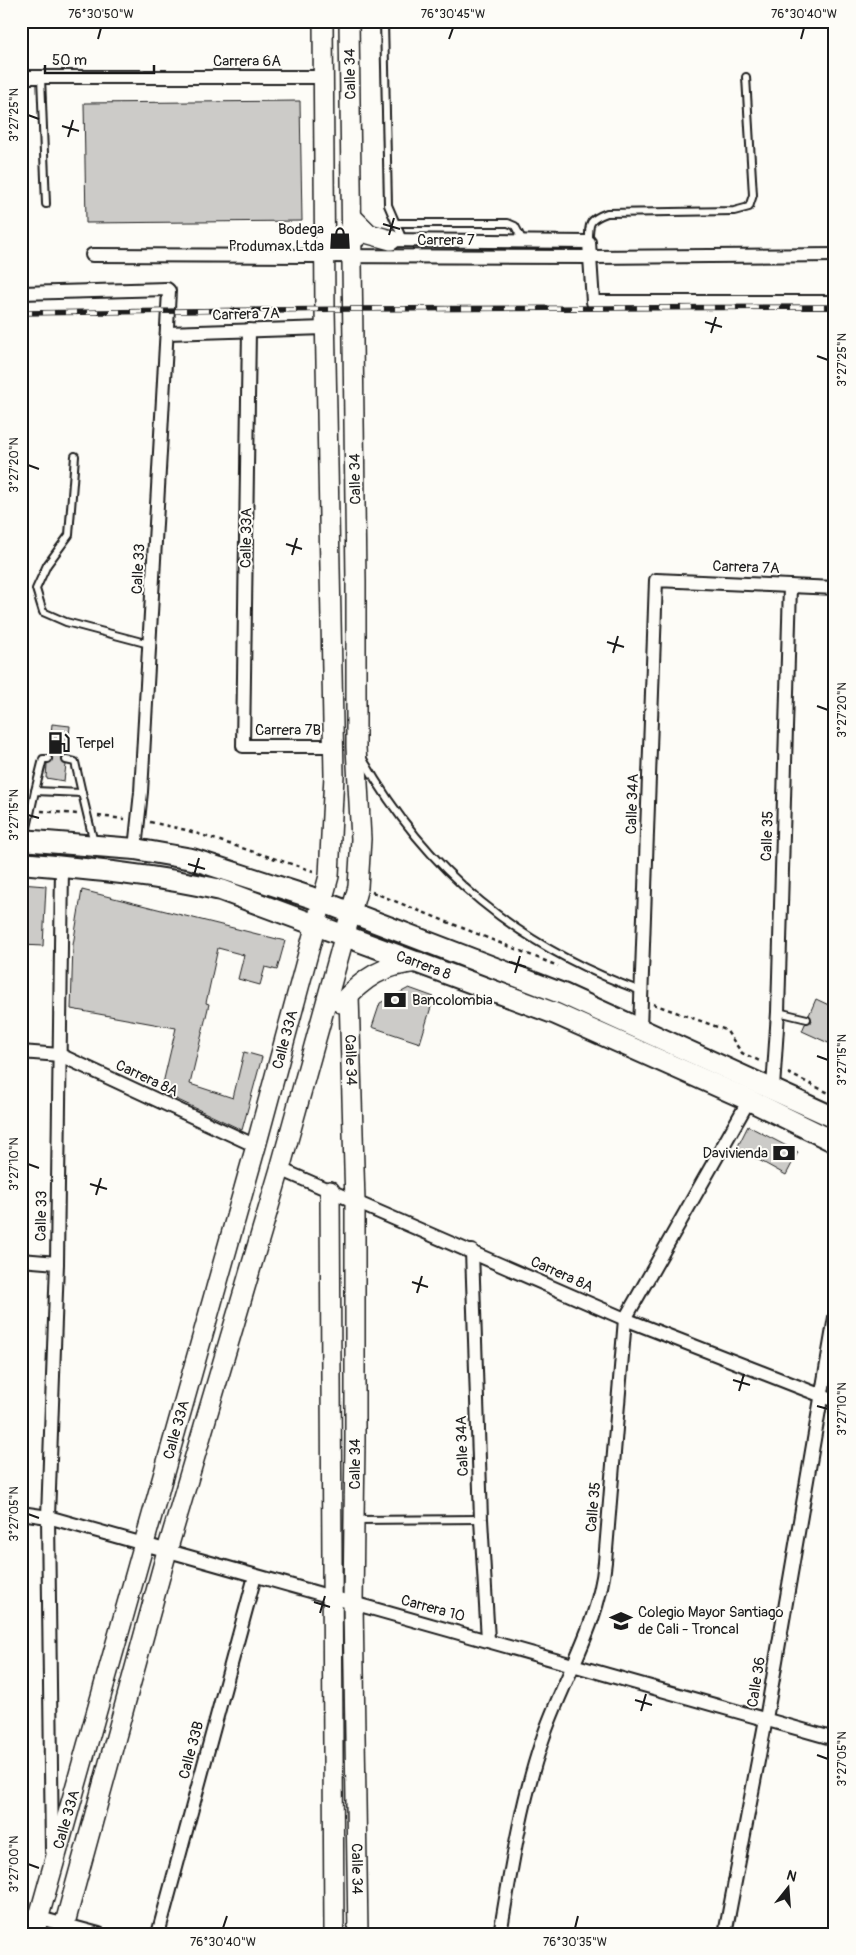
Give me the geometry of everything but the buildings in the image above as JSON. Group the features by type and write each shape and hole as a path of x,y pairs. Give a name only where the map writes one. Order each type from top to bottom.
{"main road":[{"name":"Calle 34","path":"317,924 329,876 334,775 325,328 323,21"},
{"name":"Calle 34","path":"340,933 350,912 358,886 361,839 356,747 356,582 349,21"},
{"path":"352,217 369,234 397,234"},
{"path":"330,582 356,582"},
{"name":"Carrera 8","path":"23,840 135,849 192,859 323,902 563,994 835,1118"},
{"name":"Carrera 8","path":"21,863 177,880 221,890 556,1014 749,1100 835,1142"},
{"path":"299,1102 297,1074 340,933 332,915 323,902"},
{"name":"Calle 33A","path":"32,1921 53,1866 317,924"},
{"name":"Calle 33A","path":"63,1929 167,1551 318,1034 340,933"},
{"path":"318,1034 348,995 379,971 400,963 419,962"},
{"name":"Calle 34","path":"348,995 355,1202 355,1520 353,1603 358,1934"},
{"name":"Calle 34","path":"330,1192 333,1438 330,1597 334,1934"},
{"path":"333,1438 355,1439"}],"street":[{"name":"Carrera 6A","path":"21,77 323,77"},
{"name":"Carrera 7","path":"352,248 397,234 523,241 590,242"},
{"path":"590,242 593,302 835,302"},
{"name":"Carrera 7","path":"92,255 324,248 590,257 835,255"},
{"name":"Calle 33","path":"21,292 168,290 150,644 139,820 135,849"},
{"name":"Carrera 7A","path":"167,333 325,328"},
{"name":"Calle 33A","path":"243,746 248,330"},
{"name":"Carrera 7A","path":"656,580 835,588"},
{"name":"Calle 34A","path":"640,1029 656,580"},
{"name":"Calle 35","path":"772,1088 778,1012 790,586"},
{"name":"Carrera 7B","path":"243,746 333,746"},
{"name":"Calle 33","path":"53,1866 48,1517 57,1263 62,867"},
{"name":"Carrera 8A","path":"21,1052 60,1056 256,1146"},
{"name":"Calle 35","path":"500,1934 515,1846 532,1772 572,1664 587,1634 603,1579 625,1319 749,1100"},
{"name":"Carrera 8A","path":"280,1169 625,1319 835,1401"},
{"name":"Calle 34A","path":"472,1252 481,1519 488,1640"},
{"path":"21,1260 57,1263"},
{"name":"Calle 36","path":"725,1934 766,1719 835,1317"},
{"name":"Carrera 10","path":"21,1513 48,1517 835,1739"},
{"name":"Calle 33B","path":"158,1934 255,1576"},
{"path":"32,1921 63,1929 99,1934"}],"lane":[{"path":"384,21 388,206 397,234 508,223 515,226 523,241"},
{"path":"41,77 46,204"},
{"path":"590,242 589,225 594,218 606,213 734,211 749,207 753,195 746,77"},
{"path":"75,456 69,535 47,565 36,589 43,612 66,622 150,644"},
{"path":"356,747 396,812 426,849 473,896 535,942 568,961 641,991"},
{"path":"23,840 43,759 48,759"},
{"path":"66,760 74,762 95,847"},
{"path":"36,791 82,793"},
{"path":"778,1012 807,1019"},
{"path":"355,1520 481,1519"}],"path":[{"path":"31,810 139,820 186,830 316,872"},
{"path":"774,1067 835,1096"}],"railway":[{"path":"21,313 353,309 835,307"}],"place":[{"name":"Bodega Produmax Ltda","path":"340,238"},
{"name":"Terpel","path":"59,743"},
{"name":"Bancolombia","path":"395,1000"},
{"name":"Davivienda","path":"784,1153"},
{"name":"Colegio Mayor Santiago de Cali - Troncal","path":"621,1621"}]}
